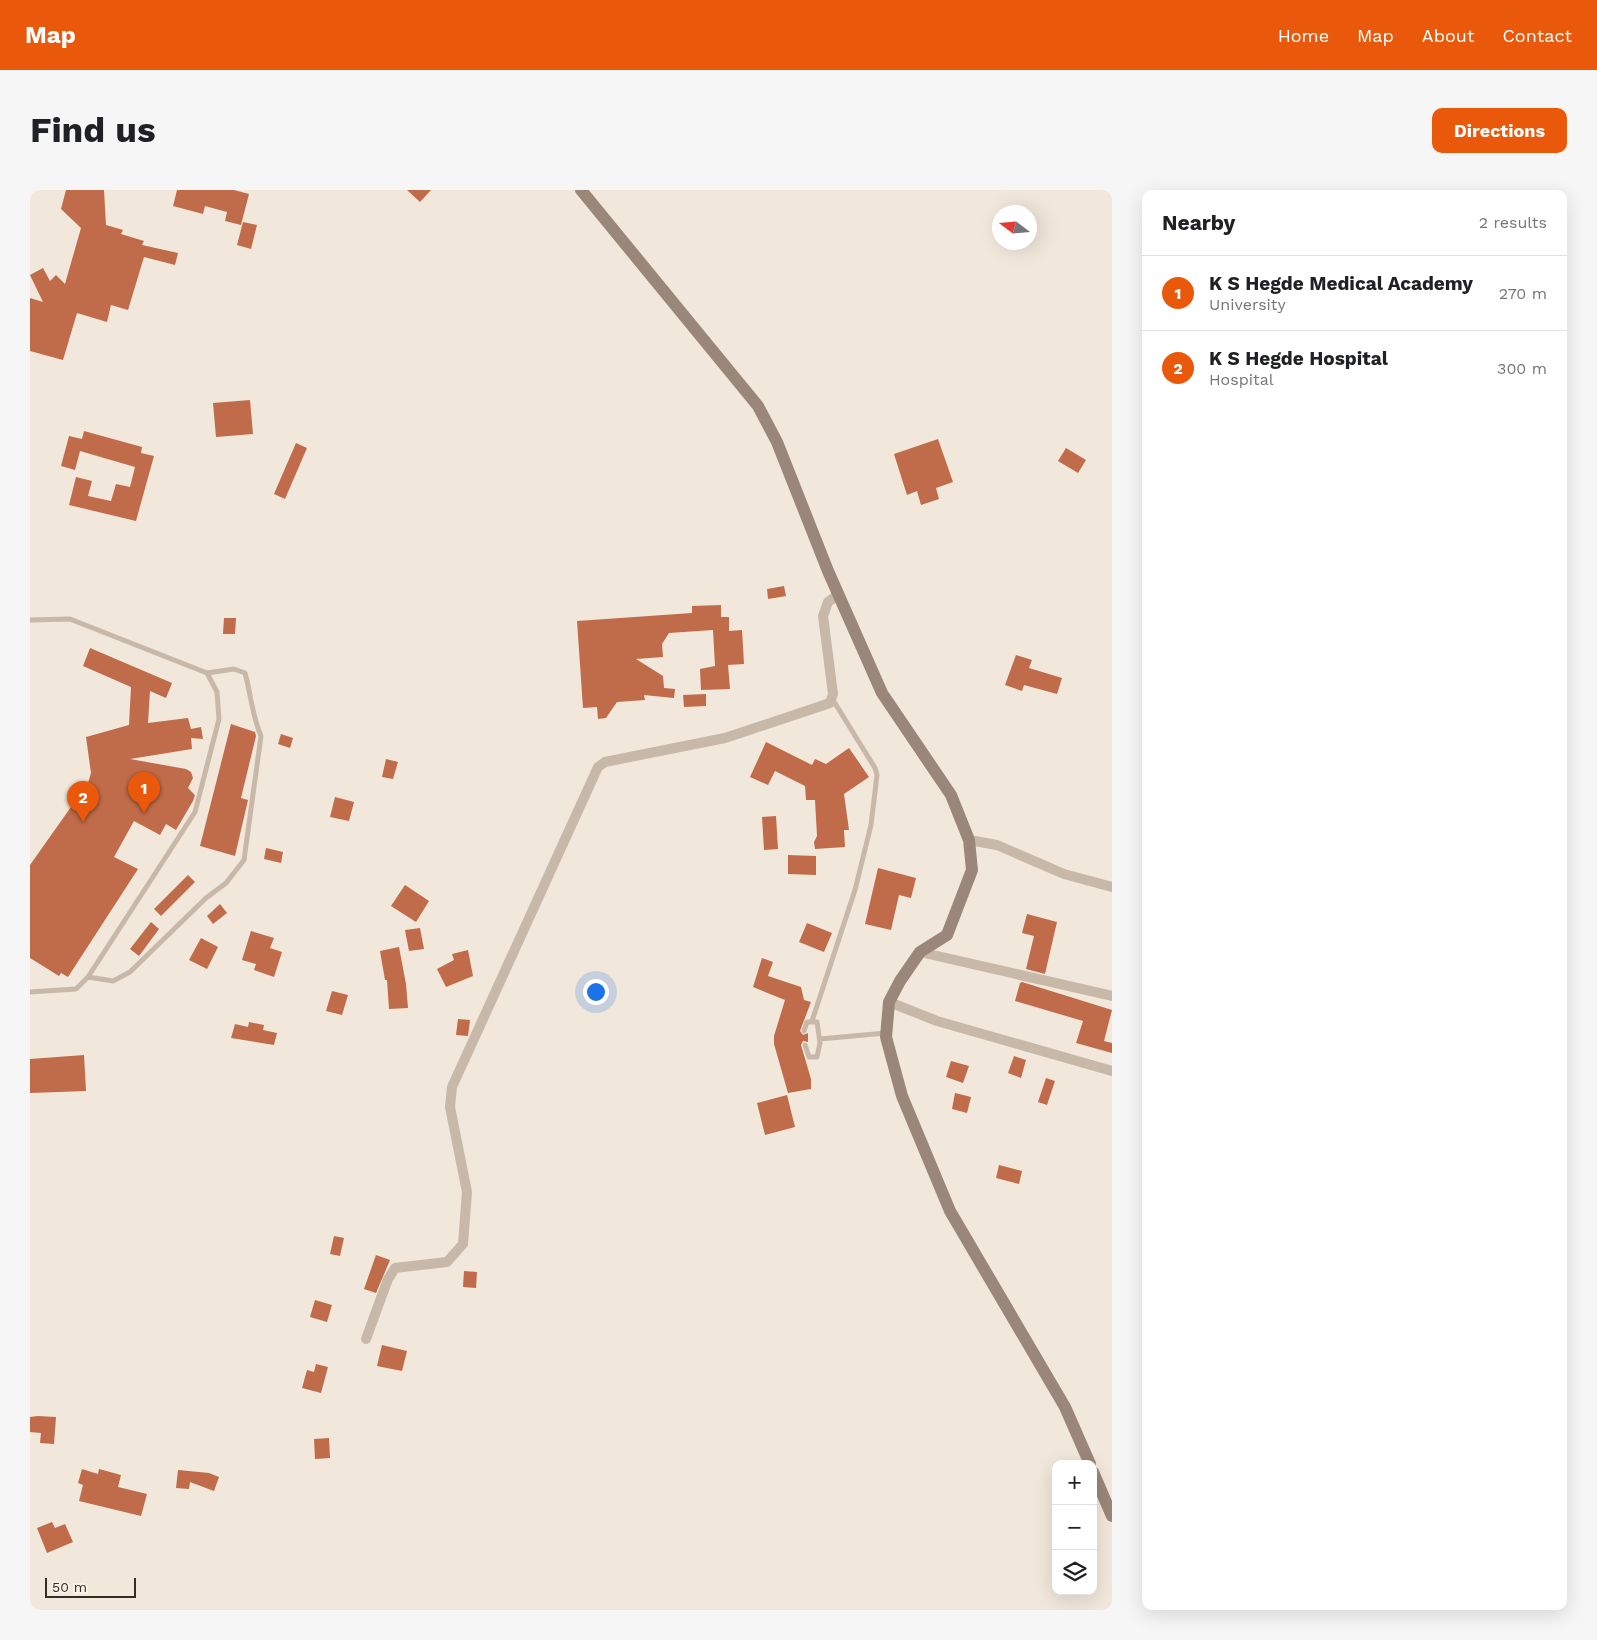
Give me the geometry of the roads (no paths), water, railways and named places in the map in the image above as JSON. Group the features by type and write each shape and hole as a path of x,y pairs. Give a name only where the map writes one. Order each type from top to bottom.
{"main road":[{"path":"581,190 758,406 777,442 838,594 882,693 951,795 969,840 972,870 948,934 920,952 900,981 889,1002 886,1033 902,1096 950,1211 1065,1407 1088,1460"},
{"path":"1097,1481 1112,1516"}],"street":[{"path":"366,1339 390,1273 400,1266 447,1262 463,1244 466,1184 450,1107 452,1087 598,766 605,762 725,738 825,706 832,700 823,616 828,602 838,594"},
{"path":"969,840 997,845 1064,874 1112,887"},
{"path":"920,952 1112,996"},
{"path":"889,1002 937,1021 1112,1071"}],"lane":[{"path":"30,620 70,619 207,673 234,669 245,673 251,692 253,719 261,736 244,860 226,883 206,898 130,972 113,981 88,977"},
{"path":"30,992 76,989 88,977 195,812 219,719 217,692 207,673"},
{"path":"812,1021 816,1003 855,890 870,826 877,775 875,768 832,700"},
{"path":"804,1031 807,1022 818,1023 819,1052 814,1058 807,1056 805,1045"},
{"path":"820,1039 886,1033"}],"place":[{"name":"K S Hegde Medical Academy","path":"144,813"},
{"name":"K S Hegde Hospital","path":"83,822"}]}
